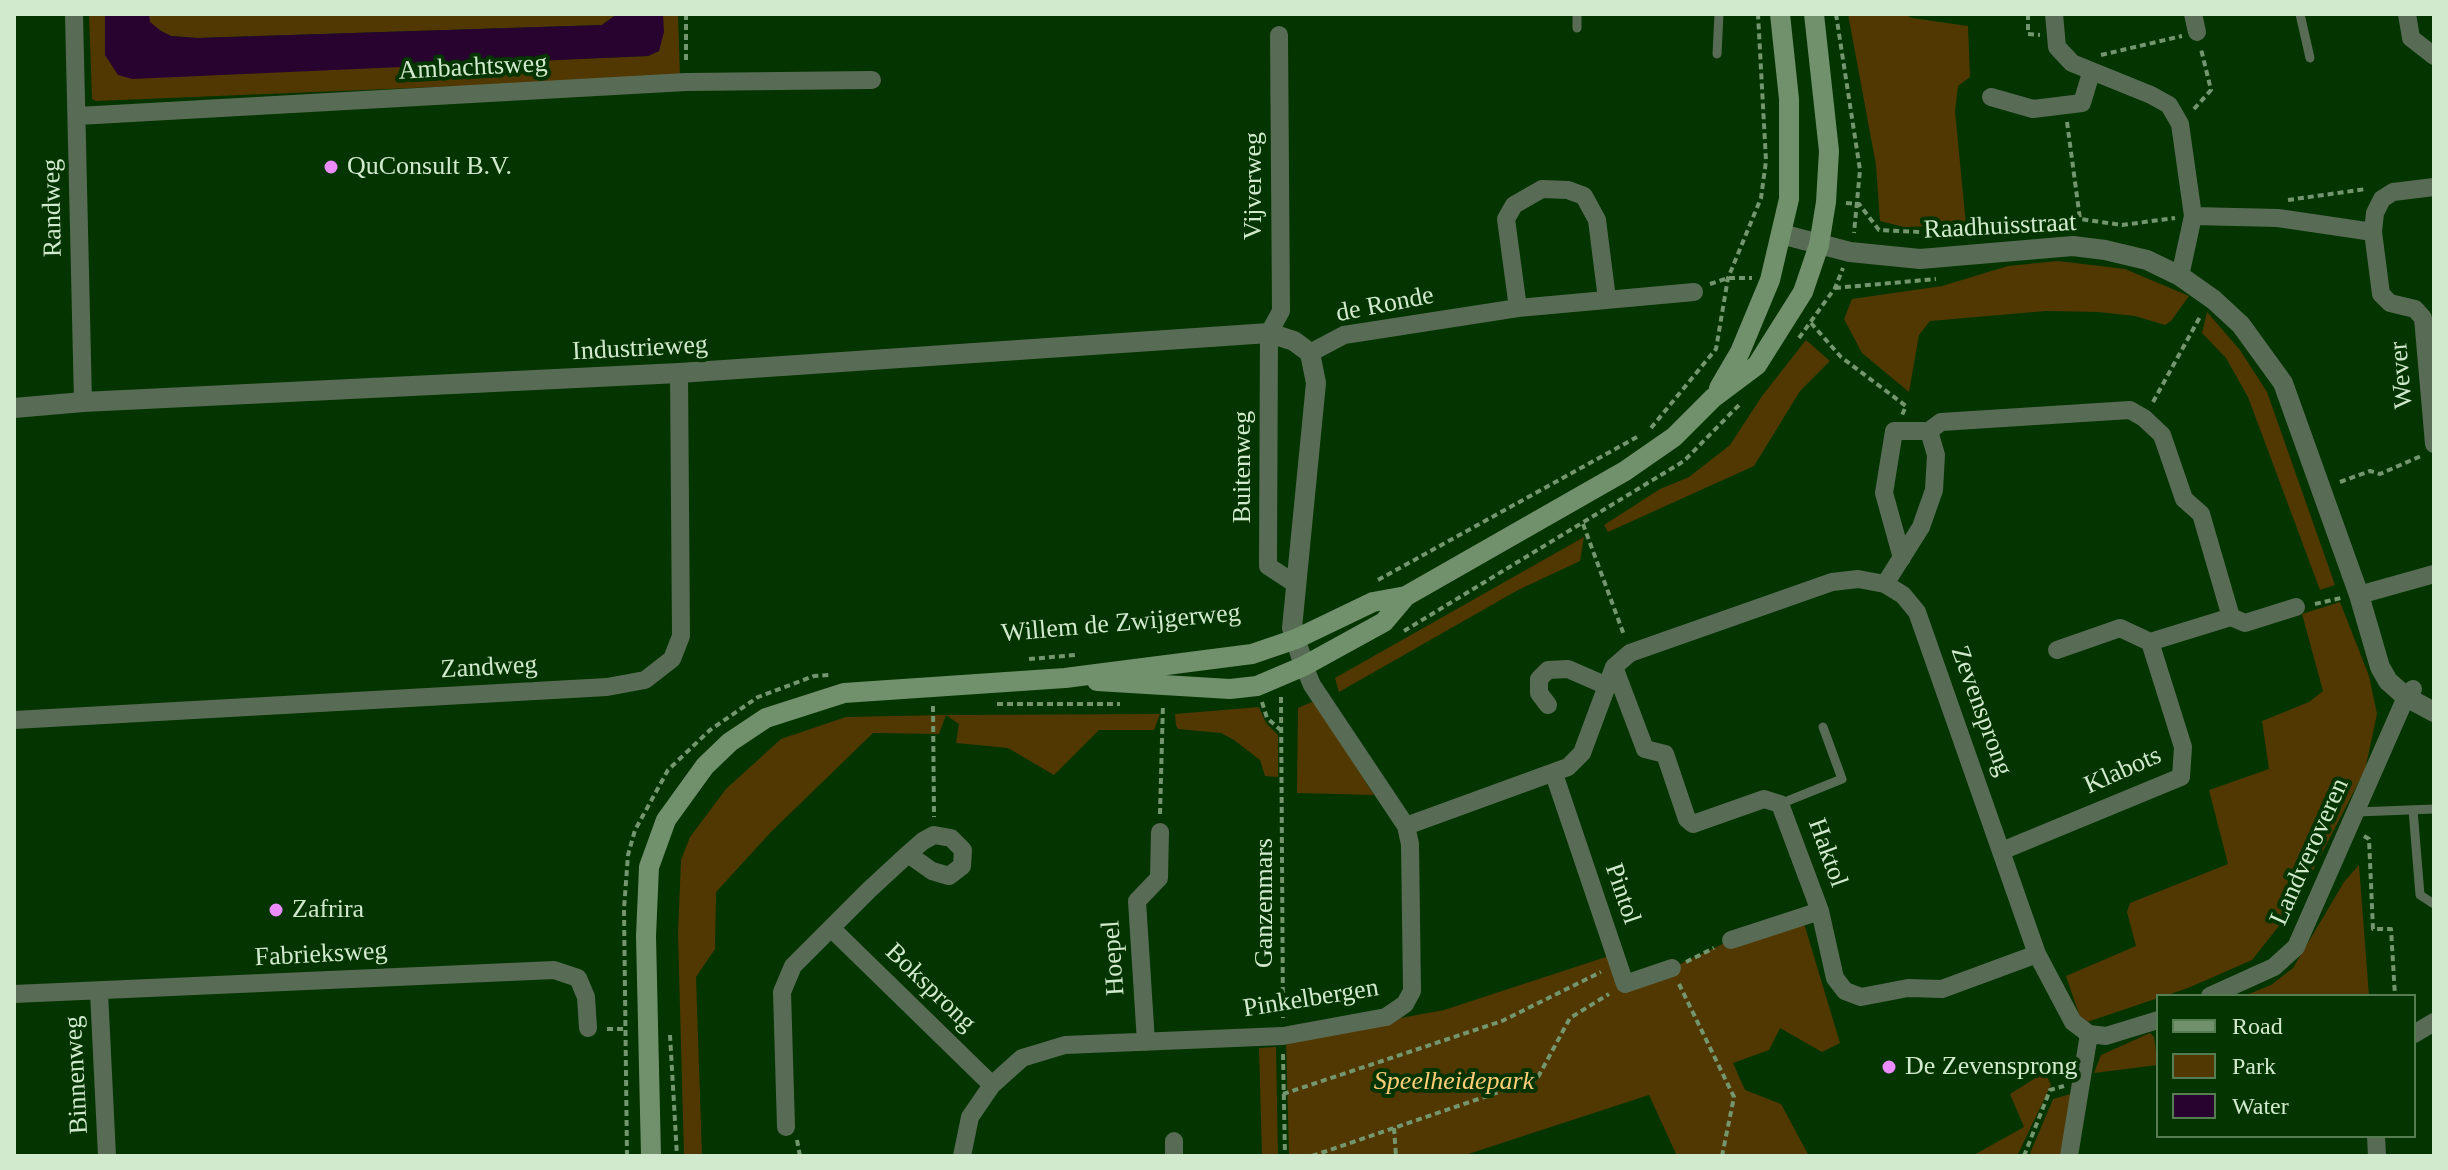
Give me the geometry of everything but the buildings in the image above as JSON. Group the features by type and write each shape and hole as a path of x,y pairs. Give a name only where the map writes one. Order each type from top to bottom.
{"main road":[{"name":"Willem de Zwijgerweg","path":"1713,398 1740,352 1770,280 1789,199 1789,99 1780,14"},
{"name":"Willem de Zwijgerweg","path":"651,1156 648,878 666,820 705,766 730,742 766,718 844,693 1065,678 1225,660 1296,639 1373,602 1406,596 1625,471 1674,437 1713,398 1757,365 1803,292 1819,245 1826,202 1829,151 1814,14"},
{"name":"Willem de Zwijgerweg","path":"1065,678 1230,689 1257,686 1304,666 1384,622 1406,596"}],"street":[{"name":"Randweg","path":"74,14 83,402"},
{"path":"2054,14 2057,47 2072,63 2169,105 2180,124 2193,216 2180,276"},
{"path":"2407,14 2411,38 2434,56"},
{"name":"Vijverweg","path":"1269,333 1281,311 1279,35"},
{"path":"1991,97 2033,109 2082,103 2091,73"},
{"name":"Ambachtsweg","path":"78,116 686,82 872,80"},
{"path":"2193,216 2278,218 2373,232 2375,213 2382,199 2393,192 2434,187"},
{"path":"1518,308 1506,219 1514,205 1542,189 1568,190 1584,196 1597,220 1607,299"},
{"name":"Wever","path":"2373,232 2381,294 2390,303 2415,309 2423,318 2434,444"},
{"name":"Raadhuisstraat","path":"1781,234 1850,252 1920,259 2073,246 2147,260 2180,276 2214,300 2241,325 2283,383 2375,641 2410,693 2434,712"},
{"name":"de Ronde","path":"1269,333 1294,341 1310,353 1344,335 1518,308 1694,292"},
{"name":"Industrieweg","path":"14,408 679,373 1269,333"},
{"name":"Buitenweg","path":"1269,333 1268,566 1297,585"},
{"path":"1304,666 1292,628 1316,383 1310,353"},
{"name":"Zandweg","path":"14,720 607,687 645,680 672,659 681,636 679,373"},
{"path":"1902,558 1884,493 1894,431 1929,431 1941,422 2130,410 2162,435 2184,499 2201,514 2231,617"},
{"path":"1406,826 1554,774 1582,753 1614,667 1630,653 1832,582 1858,579 1885,584 1921,527 1934,490 1936,455 1929,431"},
{"path":"2359,595 2434,574"},
{"name":"Zevensprong","path":"1885,584 1903,595 1917,612 2004,850 2037,954 2073,1022 2089,1034"},
{"path":"2057,650 2120,628 2150,642 2231,617 2245,623 2296,607"},
{"name":"Klabots","path":"2004,850 2181,777 2183,747 2150,642"},
{"name":"Pinkelbergen","path":"962,1156 970,1117 992,1085 1022,1058 1065,1045 1283,1036 1386,1017 1405,1004 1412,991 1410,844 1406,826 1312,685 1304,666"},
{"name":"Haktol","path":"1614,667 1645,749 1665,754 1687,819 1693,824 1764,799 1780,804 1820,911 1835,978 1845,991 1861,997 1908,988 1942,989 2037,954"},
{"path":"1548,705 1539,693 1539,679 1548,670 1568,669 1607,686"},
{"name":"Raadhuisstraat","path":"2410,693 2434,700"},
{"name":"Landveroveren","path":"2214,994 2274,967 2296,947 2410,693"},
{"name":"Pintol","path":"1554,774 1625,984"},
{"name":"Hoepel","path":"1146,1042 1137,901 1159,878 1160,832"},
{"path":"786,1127 782,992 793,966 908,854 934,835 951,838 963,850 962,866 949,876 932,871 908,854"},
{"name":"Haktol","path":"1731,940 1820,911"},
{"name":"Boksprong","path":"831,928 992,1085"},
{"path":"1625,984 1672,968"},
{"name":"Fabrieksweg","path":"14,994 554,970 578,978 586,997 588,1028"},
{"name":"Binnenweg","path":"99,992 107,1156"},
{"path":"2069,1156 2089,1034 2106,1036 2156,1022"},
{"path":"2416,1033 2434,1022"}],"lane":[{"path":"1577,14 1577,28"},
{"path":"1717,54 1719,14"},
{"path":"2300,14 2310,58"},
{"path":"1780,804 1842,779 1823,727"},
{"path":"2354,820 2434,809"},
{"path":"2413,810 2420,895 2434,904"}],"path":[{"path":"686,14 686,82"},
{"path":"1374,582 1649,430 1716,349 1728,278 1761,198 1766,161 1758,14"},
{"path":"1795,343 1835,288 1850,252 1859,204 1860,170 1836,14"},
{"path":"2072,63 2195,23 2211,90 2180,124"},
{"path":"2065,107 2080,219"},
{"path":"2278,218 2284,201 2373,188 2393,192"},
{"path":"1761,198 1789,199"},
{"path":"1826,202 1859,204"},
{"name":"Raadhuisstraat","path":"1859,204 1879,230 1942,233 2080,219 2122,225 2193,216"},
{"path":"2144,418 2194,324 2214,300"},
{"path":"1811,323 1841,357 1906,406 1894,431"},
{"path":"1391,638 1684,461 1748,396"},
{"path":"2321,489 2370,471 2380,474 2434,450"},
{"path":"1583,524 1630,653"},
{"path":"2296,607 2359,595"},
{"name":"Willem de Zwijgerweg","path":"1017,660 1079,654"},
{"path":"627,1156 624,909 628,855 635,830 668,770 710,730 758,697 814,676 830,675"},
{"name":"Ganzenmars","path":"1281,697 1285,1156"},
{"path":"1248,702 1262,701 1267,718 1283,732"},
{"path":"996,704 1122,704"},
{"path":"1154,704 1177,704"},
{"path":"1160,832 1163,704"},
{"path":"918,705 933,705 934,835"},
{"path":"2354,820 2369,839 2373,929 2391,929 2395,994"},
{"path":"1722,1156 1734,1097 1672,968 1731,940"},
{"path":"1283,1094 1502,1021 1618,964"},
{"path":"1312,1156 1537,1079 1570,1018 1625,984"},
{"path":"669,1020 677,1156"},
{"path":"2024,1156 2050,1090 2081,1081"},
{"path":"1394,1128 1396,1156"}],"green space":[{"path":"89,14 105,14 105,55 351,68 648,56 659,51 663,14 678,14 680,77 96,101 92,99"},
{"path":"149,14 617,14 602,25 197,38 171,36 161,31 149,22"},
{"path":"1848,14 1904,14 1912,18 1968,26 1970,77 1958,86 1955,111 1966,225 1904,227 1880,221 1876,165"},
{"path":"2058,261 2125,269 2189,296 2165,325 2135,316 2046,311 1930,321 1919,335 1909,392 1862,353 1844,319 1852,299 1942,286 2008,266"},
{"path":"2207,312 2240,350 2267,392 2335,585 2320,590 2248,397 2226,358 2202,333"},
{"path":"1806,340 1830,361 1800,391 1754,466 1608,532 1604,525 1660,489 1689,477 1730,445 1762,396"},
{"path":"1584,537 1580,561 1518,590 1339,692 1335,678"},
{"path":"2340,602 2369,676 2377,714 2365,770 2294,907 2252,960 2188,988 2170,994 2156,994 2156,999 2087,1022 2080,1017 2066,976 2136,946 2127,912 2130,903 2228,864 2209,790 2269,769 2262,721 2309,702 2323,691 2302,614"},
{"path":"1312,702 1374,795 1297,793 1298,708"},
{"path":"1259,707 1266,723 1278,735 1278,777 1265,776 1260,760 1221,733 1178,729 1176,725 1175,714"},
{"path":"1160,714 1154,730 1099,730 1054,775 1008,748 956,743 959,724 946,715 939,734 873,733 771,832 716,892 715,949 696,977 702,1156 684,1156 678,934 681,860 690,837 726,789 781,739 846,717 945,715"},
{"path":"2359,865 2369,994 2249,994 2271,985 2293,968 2344,882"},
{"name":"Speelheidepark","path":"1803,920 1840,1043 1822,1052 1780,1028 1769,1050 1733,1063 1745,1090 1781,1104 1809,1156 1677,1156 1649,1095 1462,1156 1289,1156 1286,1039 1444,1010 1612,955 1623,986 1672,968 1731,940"},
{"path":"2150,1033 2154,1037 2156,1065 2094,1073 2101,1055"},
{"path":"1276,1047 1278,1156 1262,1156 1259,1048"},
{"path":"2045,1072 2051,1085 2017,1156 1972,1156 2024,1127 2010,1094"},
{"path":"2074,1093 2065,1156 2029,1156 2053,1099"}],"water":[{"path":"105,14 149,14 150,22 171,36 197,38 602,25 617,14 663,14 664,32 659,51 648,56 132,79 118,75 105,55"}],"place":[{"name":"QuConsult B.V.","path":"331,167"},
{"name":"Zafrira","path":"276,910"},
{"name":"De Zevensprong","path":"1889,1067"}]}
